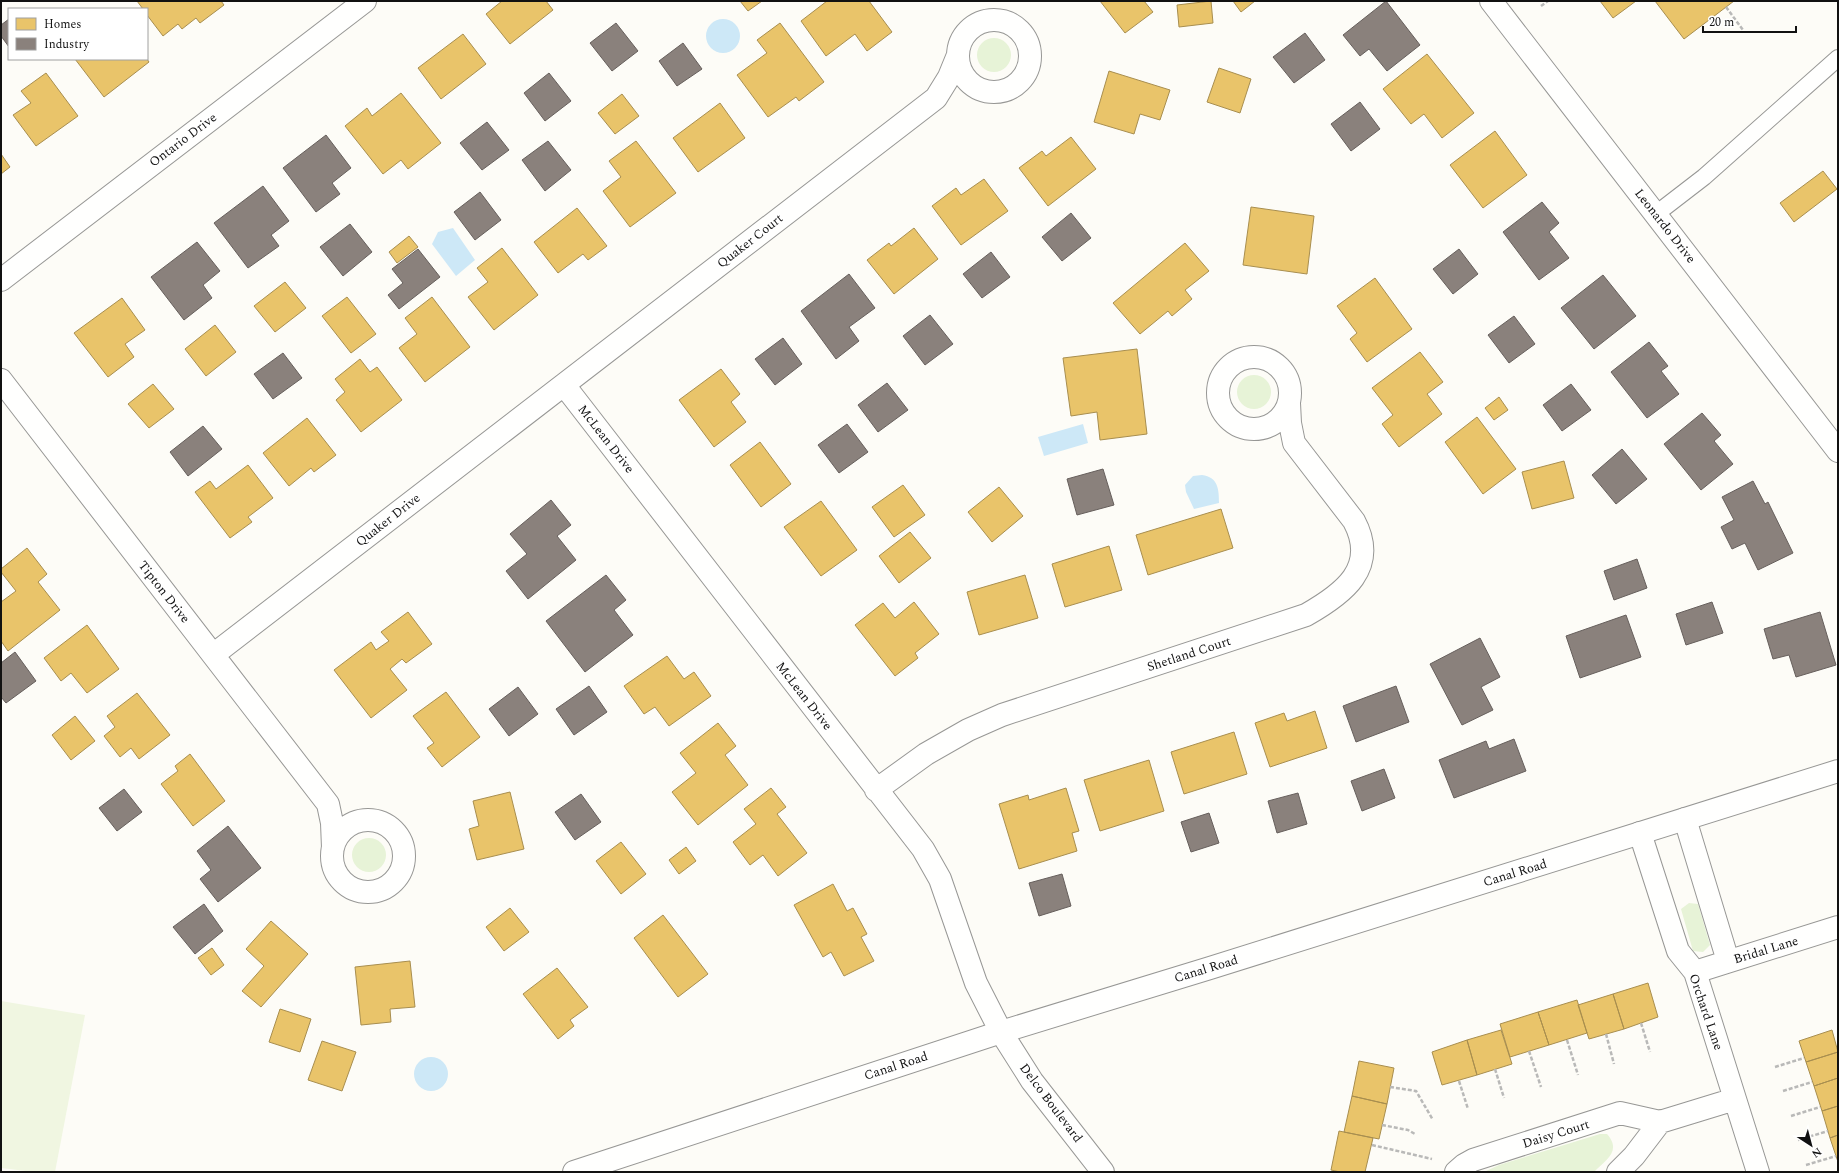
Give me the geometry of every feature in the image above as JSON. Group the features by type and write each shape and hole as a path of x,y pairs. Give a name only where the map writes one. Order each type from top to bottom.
{"street":[{"name":"Ontario Drive","path":"1,280 365,1"},
{"name":"Leonardo Drive","path":"1491,1 1838,451"},
{"name":"Quaker Court","path":"564,385 936,98 949,77 958,55 960,43 967,32 977,24 989,20 1002,21 1013,25 1023,34 1029,44 1030,57 1028,68 1023,78 1014,86 1004,91 993,93 982,91 960,92 936,98"},
{"path":"958,55 959,66 964,77 972,85 982,91"},
{"name":"Shetland Court","path":"876,790 926,754 968,730 1002,715 1306,615 1328,603 1343,591 1354,578 1361,561 1363,547 1360,533 1354,521 1294,443 1276,434 1244,429 1234,424 1226,416 1220,406 1218,395 1219,383 1225,371 1234,363 1258,357 1270,361 1281,369 1288,379 1290,391 1290,423 1294,443"},
{"name":"Tipton Drive","path":"1,380 328,804 332,823 332,860 335,871 350,887 362,891 373,892 384,889 393,882 400,873 404,862 404,851 401,839 393,828 382,822 328,804"},
{"name":"Quaker Drive","path":"213,655 564,385"},
{"name":"McLean Drive","path":"564,385 922,849 940,879 976,983 1001,1032"},
{"path":"1256,430 1277,422 1285,413 1289,403"},
{"name":"Canal Road","path":"574,1172 1001,1032 1838,771"},
{"path":"333,848 338,836 346,826 357,821 370,819"},
{"path":"1685,819 1728,961"},
{"name":"Orchard Lane","path":"1640,833 1678,951 1695,972 1758,1172"},
{"name":"Bridal Lane","path":"1695,972 1838,927"},
{"name":"Delco Boulevard","path":"1001,1032 1032,1081 1103,1172"},
{"name":"Daisy Court","path":"1456,1172 1473,1160 1620,1113 1660,1122 1735,1099"},
{"path":"1618,1172 1634,1156 1660,1122"}],"lane":[{"path":"1656,214 1704,177 1838,58"}],"path":[{"path":"1541,6 1548,1"},
{"path":"1726,8 1743,30"},
{"path":"1641,1023 1650,1052"},
{"path":"1606,1034 1614,1064"},
{"path":"1567,1040 1578,1075"},
{"path":"1529,1051 1541,1087"},
{"path":"1775,1067 1804,1058"},
{"path":"1495,1069 1504,1098"},
{"path":"1459,1081 1468,1109"},
{"path":"1783,1091 1812,1082"},
{"path":"1390,1087 1416,1091 1434,1120"},
{"path":"1791,1116 1820,1107"},
{"path":"1382,1124 1408,1130 1415,1134"},
{"path":"1798,1140 1828,1131"},
{"path":"1372,1145 1435,1160"},
{"path":"1806,1165 1836,1156"}],"green space":[{"path":"994,38 1006,43 1011,55 1006,67 994,72 982,67 977,55 982,43"},
{"path":"1254,375 1266,380 1271,392 1266,404 1254,409 1242,404 1237,392 1242,380"},
{"path":"369,838 381,843 386,855 381,867 369,872 357,867 352,855 357,843"},
{"path":"1689,903 1698,904 1710,945 1703,952 1693,951 1681,909"},
{"path":"1,1001 85,1015 55,1172 34,1172 1,1168"},
{"path":"1600,1134 1607,1134 1613,1145 1613,1150 1611,1155 1594,1172 1484,1172 1499,1165"}],"water":[{"path":"723,19 729,20 735,24 739,30 739,42 735,48 729,52 723,53 717,52 711,48 707,42 706,36 707,30 711,24 717,20"},
{"path":"453,228 475,260 456,276 432,244 438,232"},
{"path":"1083,424 1088,443 1044,456 1038,437"},
{"path":"1202,475 1211,478 1216,484 1219,493 1219,503 1194,509 1186,492 1185,485 1193,476"},
{"path":"428,1057 434,1057 443,1062 447,1068 447,1080 443,1086 434,1091 428,1091 419,1086 414,1077 414,1071 419,1062"}],"building: Homes":[{"path":"137,1 221,1 224,5 200,23 196,18 182,29 178,24 163,36 148,16 148,8 142,8"},
{"path":"502,1 546,1 553,10 510,44 486,14"},
{"path":"740,1 762,1 748,11"},
{"path":"827,1 869,1 892,32 867,51 855,34 826,56 801,21"},
{"path":"1100,1 1144,1 1153,12 1125,33"},
{"path":"1211,1 1213,23 1179,27 1177,5"},
{"path":"1233,1 1255,1 1241,12"},
{"path":"1600,1 1636,1 1613,18"},
{"path":"1655,1 1734,1 1684,39"},
{"path":"780,23 824,82 799,101 796,97 768,117 737,75 767,53 757,40"},
{"path":"463,34 486,64 441,99 418,68"},
{"path":"1427,54 1474,113 1442,138 1424,114 1411,124 1383,89"},
{"path":"76,60 148,60 149,62 104,97"},
{"path":"1219,68 1251,79 1240,113 1207,102"},
{"path":"1109,71 1170,90 1160,120 1140,114 1134,134 1094,122"},
{"path":"46,73 78,116 36,146 13,115 31,103 21,91"},
{"path":"401,93 441,143 408,169 401,160 383,174 345,126 367,108 372,116"},
{"path":"622,94 639,116 615,134 598,113"},
{"path":"720,103 745,138 698,172 673,138"},
{"path":"1495,131 1527,175 1483,208 1450,165"},
{"path":"1071,137 1096,169 1048,206 1019,168 1042,151 1046,156"},
{"path":"636,141 676,193 630,227 603,191 621,177 609,161"},
{"path":"1,154 10,167 1,174"},
{"path":"1823,171 1837,189 1794,222 1780,203"},
{"path":"984,179 1008,211 961,245 932,206 956,188 961,195"},
{"path":"1251,207 1314,216 1307,274 1243,265"},
{"path":"577,208 607,246 588,260 583,254 558,273 534,242"},
{"path":"914,228 938,259 894,294 867,260 889,243 891,246"},
{"path":"409,236 418,247 397,263 389,252"},
{"path":"1185,243 1209,271 1185,290 1192,299 1172,316 1168,311 1140,334 1113,303"},
{"path":"502,248 538,295 494,330 468,297 488,282 477,268"},
{"path":"1375,278 1412,329 1367,362 1350,339 1357,333 1337,306"},
{"path":"285,282 306,308 275,332 254,306"},
{"path":"347,297 376,334 351,353 322,316"},
{"path":"432,297 470,347 425,382 399,348 417,334 405,318"},
{"path":"122,298 145,330 125,344 134,357 108,377 74,333"},
{"path":"215,325 236,352 206,376 185,349"},
{"path":"1137,349 1147,434 1100,440 1097,412 1071,416 1063,358"},
{"path":"1420,352 1443,382 1427,394 1442,414 1399,447 1382,424 1393,415 1372,388"},
{"path":"360,359 370,372 377,367 402,400 361,432 336,400 345,392 335,379"},
{"path":"721,369 740,394 731,402 746,422 714,447 679,400"},
{"path":"153,384 174,409 149,428 128,404"},
{"path":"1499,397 1508,410 1494,420 1485,408"},
{"path":"1477,417 1516,469 1483,494 1445,442"},
{"path":"307,418 336,455 314,472 311,468 289,486 263,453"},
{"path":"760,442 791,484 761,507 730,465"},
{"path":"1564,461 1574,498 1532,509 1522,472"},
{"path":"248,465 273,498 248,517 252,522 230,538 195,492 210,481 216,489"},
{"path":"903,485 925,515 894,537 872,507"},
{"path":"999,487 1023,516 992,542 968,512"},
{"path":"821,501 857,550 821,576 784,527"},
{"path":"1221,509 1233,548 1148,575 1136,535"},
{"path":"910,532 931,558 899,583 879,556"},
{"path":"1109,546 1122,590 1065,607 1052,564"},
{"path":"27,548 47,574 38,582 60,610 8,651 1,641 1,602 16,591 1,572 1,569"},
{"path":"1025,575 1038,618 979,635 967,592"},
{"path":"914,602 939,634 915,653 918,658 895,676 855,625 883,603 895,618"},
{"path":"408,612 432,644 406,663 402,659 390,669 407,690 371,718 334,670 371,642 376,650 389,641 381,632"},
{"path":"87,625 119,669 87,693 71,673 61,681 44,658"},
{"path":"667,656 684,679 694,672 711,696 669,726 655,707 644,714 624,686"},
{"path":"446,692 480,737 442,767 427,748 434,743 413,716"},
{"path":"137,693 170,735 139,759 131,748 120,757 104,736 115,727 107,716"},
{"path":"1315,711 1327,748 1270,767 1255,723 1284,713 1287,721"},
{"path":"75,716 95,741 71,760 52,735"},
{"path":"718,723 736,746 725,755 748,785 698,825 672,792 696,773 680,753"},
{"path":"1234,732 1247,774 1184,794 1171,752"},
{"path":"190,754 225,801 193,826 161,784 178,771 175,766"},
{"path":"1149,760 1164,811 1100,831 1084,780"},
{"path":"771,788 786,807 777,814 807,853 778,876 763,855 750,865 733,842 756,824 744,809"},
{"path":"1066,788 1079,831 1072,833 1077,851 1019,869 999,804 1028,795 1029,800"},
{"path":"510,792 524,849 477,860 469,829 479,826 473,801"},
{"path":"621,842 646,874 621,894 596,861"},
{"path":"686,847 696,861 679,874 669,860"},
{"path":"833,884 847,911 853,908 867,934 861,937 874,961 844,976 831,952 823,957 794,905"},
{"path":"510,908 529,932 504,951 486,927"},
{"path":"663,915 708,974 678,997 634,938"},
{"path":"271,921 308,954 261,1007 242,991 264,966 246,949"},
{"path":"212,948 224,965 211,975 198,958"},
{"path":"410,961 415,1007 390,1009 391,1022 361,1025 355,967"},
{"path":"557,968 588,1007 570,1020 574,1026 558,1039 523,994"},
{"path":"1648,983 1658,1017 1624,1029 1613,994"},
{"path":"1613,994 1624,1029 1589,1039 1578,1005"},
{"path":"1577,1000 1587,1033 1549,1045 1538,1012"},
{"path":"280,1009 311,1019 300,1052 269,1042"},
{"path":"1538,1012 1549,1045 1510,1057 1500,1024"},
{"path":"1501,1030 1512,1064 1477,1075 1467,1040"},
{"path":"1832,1030 1838,1052 1806,1062 1799,1041"},
{"path":"1467,1040 1477,1075 1442,1085 1432,1052"},
{"path":"322,1041 356,1052 342,1091 308,1080"},
{"path":"1838,1052 1838,1078 1814,1086 1806,1062"},
{"path":"1359,1061 1394,1068 1387,1104 1352,1096"},
{"path":"1838,1078 1838,1106 1822,1111 1814,1086"},
{"path":"1352,1096 1387,1104 1379,1139 1344,1132"},
{"path":"1838,1106 1838,1135 1830,1138 1822,1111"},
{"path":"1339,1131 1373,1138 1365,1172 1340,1172 1331,1170"},
{"path":"1838,1135 1838,1162 1830,1138"}],"building: Industry":[{"path":"1386,1 1420,45 1387,71 1369,49 1360,56 1343,35"},
{"path":"8,20 8,46 1,36 1,25"},
{"path":"616,23 638,51 612,71 590,43"},
{"path":"1305,33 1325,60 1294,83 1273,57"},
{"path":"683,43 702,69 677,86 659,61"},
{"path":"549,73 571,101 545,121 524,93"},
{"path":"1360,102 1380,129 1351,151 1331,124"},
{"path":"487,122 509,150 482,170 460,143"},
{"path":"326,135 351,168 332,183 340,194 316,212 283,168"},
{"path":"548,141 571,170 545,191 522,160"},
{"path":"263,186 289,221 271,235 279,246 248,268 214,223"},
{"path":"480,192 501,220 475,240 454,212"},
{"path":"1542,202 1559,223 1549,232 1569,258 1539,280 1503,232"},
{"path":"1071,213 1091,238 1062,261 1042,237"},
{"path":"350,224 372,252 343,276 320,247"},
{"path":"197,242 220,271 203,285 212,298 184,320 151,277"},
{"path":"418,249 440,277 399,309 388,295 403,283 392,269"},
{"path":"1459,249 1478,274 1453,294 1433,269"},
{"path":"991,252 1010,277 982,298 963,274"},
{"path":"849,274 875,308 849,327 859,341 836,359 801,311"},
{"path":"1603,275 1636,316 1594,349 1561,308"},
{"path":"930,315 953,344 925,365 903,336"},
{"path":"1514,316 1535,344 1509,363 1488,335"},
{"path":"783,338 802,364 775,385 755,359"},
{"path":"1649,342 1668,366 1661,371 1679,394 1647,418 1611,372"},
{"path":"283,353 302,378 273,399 254,374"},
{"path":"887,383 908,410 878,432 858,405"},
{"path":"1571,384 1591,410 1562,431 1543,405"},
{"path":"1702,413 1721,435 1714,441 1733,464 1701,490 1664,444"},
{"path":"847,424 868,452 839,473 818,445"},
{"path":"203,426 222,449 188,476 170,452"},
{"path":"1622,449 1647,479 1616,504 1592,475"},
{"path":"1103,469 1114,505 1077,515 1067,479"},
{"path":"1753,481 1765,504 1768,502 1793,553 1758,570 1745,543 1732,549 1721,527 1734,520 1722,497"},
{"path":"551,500 571,525 557,536 576,560 528,599 506,571 527,554 510,534"},
{"path":"1637,559 1647,588 1614,600 1604,571"},
{"path":"606,575 626,600 614,610 633,635 585,672 546,621"},
{"path":"1712,602 1723,633 1686,645 1676,614"},
{"path":"1820,612 1836,665 1796,677 1789,655 1773,659 1764,629"},
{"path":"1626,615 1641,657 1580,678 1566,636"},
{"path":"1480,638 1500,677 1481,687 1493,710 1462,725 1430,664"},
{"path":"15,652 36,681 6,703 1,697 1,663"},
{"path":"589,686 607,712 574,735 556,709"},
{"path":"1396,686 1409,722 1356,742 1343,706"},
{"path":"518,687 538,714 509,736 489,709"},
{"path":"1514,739 1526,771 1454,798 1439,760 1486,741 1489,749"},
{"path":"1384,769 1395,798 1362,811 1351,781"},
{"path":"124,789 142,812 117,831 99,808"},
{"path":"1298,793 1307,824 1277,833 1268,801"},
{"path":"581,794 601,822 575,840 555,812"},
{"path":"1209,813 1219,843 1191,852 1181,822"},
{"path":"228,826 261,868 218,902 200,879 211,870 197,851"},
{"path":"1062,874 1071,906 1039,916 1029,883"},
{"path":"204,904 223,931 195,954 173,927"}]}
